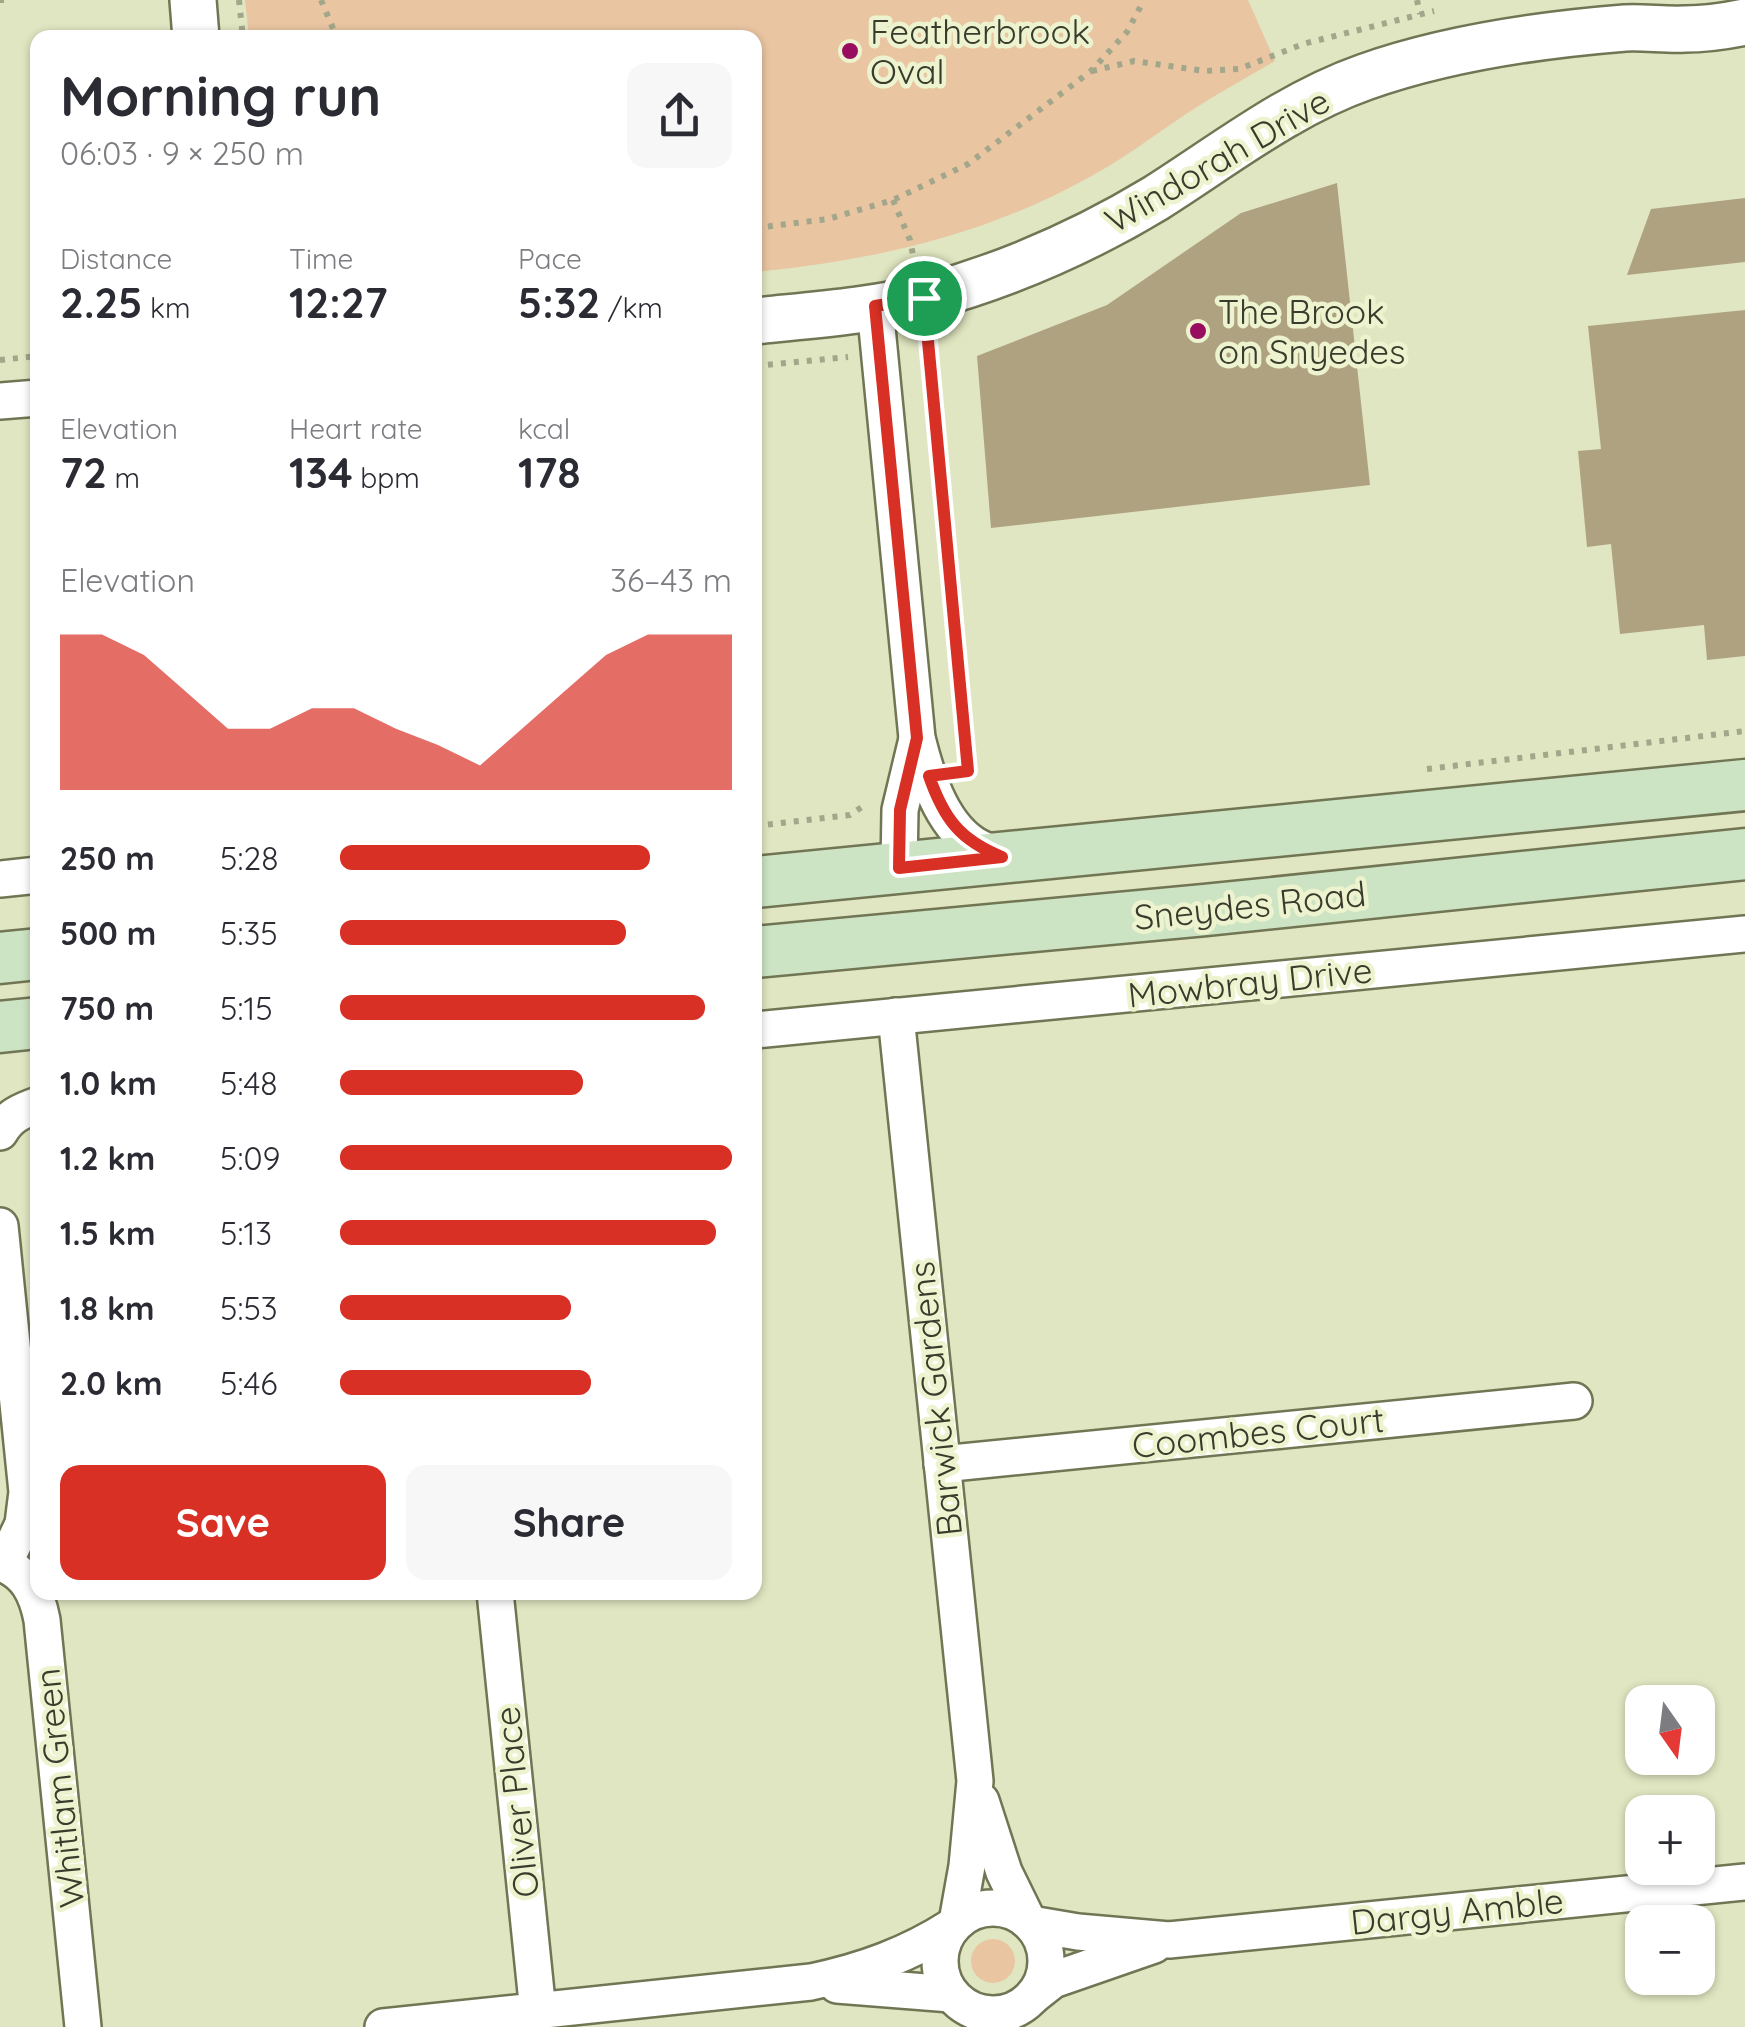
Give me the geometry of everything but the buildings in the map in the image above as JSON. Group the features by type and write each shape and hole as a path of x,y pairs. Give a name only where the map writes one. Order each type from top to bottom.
{"main road":[{"name":"Sneydes Road","path":"762,881 1730,783"},
{"name":"Sneydes Road","path":"762,951 1745,854"},
{"path":"899,868 922,890 991,929"},
{"path":"0,958 30,955"},
{"path":"0,1027 30,1024"}],"street":[{"path":"192,0 195,30"},
{"name":"Windorah Drive","path":"762,320 924,298 1047,255 1156,198 1267,125 1362,78 1468,49 1526,40 1627,28 1685,29 1745,22"},
{"name":"Windorah Drive","path":"1685,29 1745,47"},
{"path":"875,306 917,738 937,796 954,826 976,846 1002,857"},
{"path":"0,402 30,399"},
{"path":"899,868 898,824 917,738"},
{"path":"0,879 30,877"},
{"name":"Mowbray Drive","path":"762,1029 1745,934"},
{"name":"Barwick Gardens","path":"896,1016 975,1781 968,1866 955,1924"},
{"path":"0,1132 15,1114 30,1107"},
{"path":"0,1226 27,1492 23,1524 2,1564"},
{"name":"Coombes Court","path":"942,1464 1574,1401"},
{"name":"Whitlam Green","path":"2,1564 14,1568 30,1587"},
{"name":"Whitlam Green","path":"36,1600 42,1620 83,2027"},
{"name":"Oliver Place","path":"496,1600 538,2012"},
{"name":"Barwick Gardens","path":"975,1781 1004,1872 1030,1923"},
{"name":"Dargy Amble","path":"1030,1923 1078,1932 1169,1940 1745,1882"},
{"path":"384,2027 811,1982 878,1964 923,1945 980,1910 996,1908 1013,1912 1030,1923 1040,1936 1046,1960 1043,1978 1029,2007 988,2014 811,1982"},
{"path":"955,1924 943,1942 940,1961 943,1979 960,2007"},
{"name":"Dargy Amble","path":"1029,2007 1053,1980 1169,1940"}],"path":[{"path":"239,0 242,30"},
{"path":"321,0 334,30"},
{"path":"762,227 828,219 893,200 968,164 1091,71 1127,32 1144,0"},
{"path":"1416,0 1420,14"},
{"path":"1091,71 1134,62 1205,71 1239,69 1303,44 1436,11"},
{"path":"893,200 910,240 924,298 971,783"},
{"path":"0,360 30,357"},
{"path":"1424,770 1745,731"},
{"path":"762,825 850,815 868,802 872,780 908,777"}],"shaded area":[{"path":"245,0 1248,0 1275,61 1099,172 1006,216 884,253 762,271 762,30 248,30"},
{"path":"993,1939 1008,1946 1015,1961 1008,1976 993,1983 978,1976 971,1961 978,1946"}],"place":[{"name":"Featherbrook Oval","path":"850,51"},
{"name":"The Brook on Snyedes","path":"1198,331"}],"route":[{"path":"924,298 968,771 929,776 959,832 976,846 1002,857 899,868 898,824 917,738 875,306 924,298"}]}
